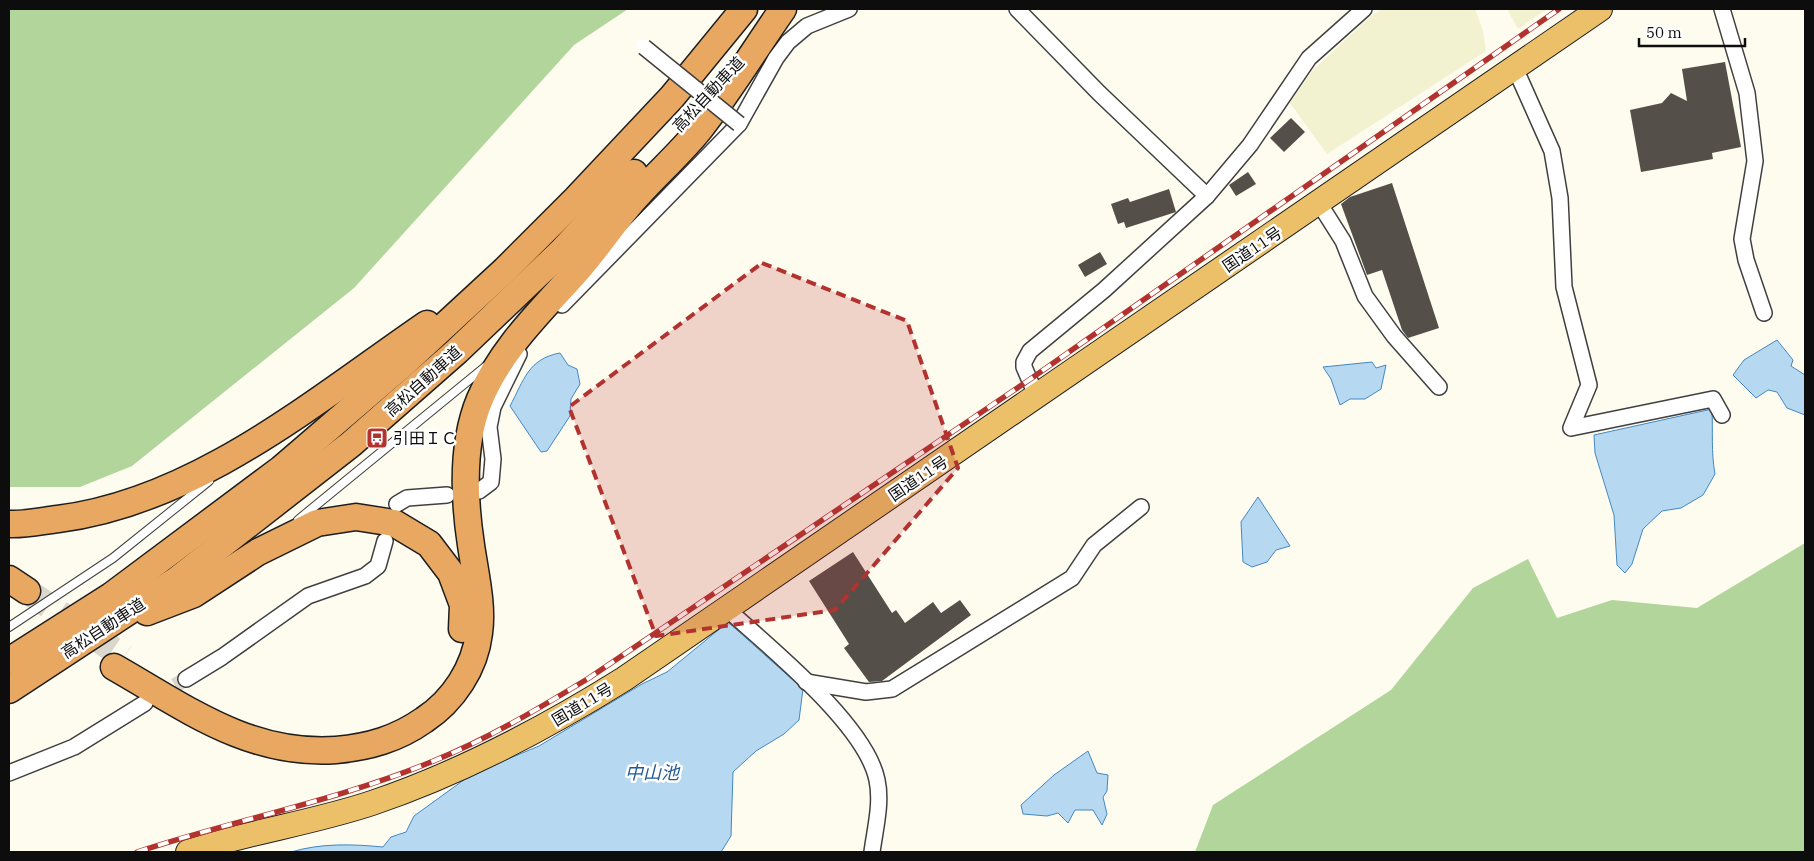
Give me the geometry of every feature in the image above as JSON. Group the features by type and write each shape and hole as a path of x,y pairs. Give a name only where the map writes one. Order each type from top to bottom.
{"highway":[{"name":"高松自動車道","path":"9,661 111,596 280,469 402,365 505,270 672,97 744,9"},
{"name":"高松自動車道","path":"9,690 178,579 351,444 457,351 561,252 747,52 782,9"},
{"path":"101,630 194,594 258,552 318,523 356,517 394,523 429,544 451,573 463,604 462,641 448,679 430,702 399,723 358,736 311,739 264,730 220,713 119,662 216,726 260,743 309,752 360,748 403,735 439,710 460,686 475,653 480,632 476,580 469,530 466,455 479,401 506,350 581,266 630,204 699,130 782,9"},
{"name":"国道11号","path":"188,852 370,803 446,776 572,712 727,609 1600,9"},
{"path":"9,524 89,515 147,498 256,443 505,270"}],"street":[{"path":"479,491 491,482 493,459 489,427 493,407 516,359 545,322 739,124 776,58 788,42 807,26 849,9"},
{"path":"1017,9 1099,92 1207,196"},
{"path":"1036,397 1024,367 1024,362 1030,351 1104,290 1207,196 1250,145 1309,58 1364,9"},
{"path":"1722,9 1747,93 1755,161 1742,239 1746,260 1764,313"},
{"path":"644,47 739,124"},
{"path":"1515,68 1552,151 1560,198 1564,287 1588,384 1571,428 1713,399 1722,415"},
{"path":"1319,203 1342,241 1365,296 1394,336 1439,387"},
{"path":"397,504 407,498 447,495"},
{"path":"806,682 866,692 892,689 1072,578 1094,545 1141,507"},
{"path":"186,678 222,657 308,596 365,576 378,566 385,541"},
{"path":"727,609 825,700 867,755 877,780 878,808 872,852"},
{"path":"9,773 74,748 146,703"}],"lane":[{"path":"258,552 385,451 506,350"},
{"path":"9,627 113,558 256,443"}],"highlighted area":[{"path":"762,263 907,321 958,468 835,610 656,636 569,407"}],"green space":[{"path":"9,9 628,9 574,45 354,288 132,466 80,487 9,487"},
{"path":"1382,9 1475,9 1483,31 1486,51 1327,154 1290,103 1312,71 1371,16"},
{"path":"1507,9 1547,9 1518,29"},
{"path":"1805,543 1805,852 1195,852 1213,805 1391,690 1473,588 1528,559 1557,618 1612,600 1697,608"}],"water":[{"path":"1777,340 1793,360 1791,366 1805,375 1805,415 1787,408 1777,392 1768,390 1756,398 1733,375 1744,360"},
{"path":"560,353 568,365 577,369 580,384 571,399 570,416 547,451 541,452 510,406 528,372 541,360"},
{"path":"1372,362 1376,368 1386,365 1381,389 1365,399 1350,399 1340,405 1331,379 1323,367"},
{"path":"1712,409 1715,474 1703,495 1681,508 1662,511 1643,529 1632,564 1625,573 1617,565 1614,515 1595,453 1594,435"},
{"path":"1258,497 1290,546 1276,550 1267,562 1252,567 1243,562 1241,522"},
{"name":"中山池","path":"728,622 803,689 799,720 784,734 756,751 733,772 731,836 721,852 291,852 337,845 383,847 391,837 406,832 414,816 472,774 539,746 642,684 667,672"},
{"path":"1088,751 1097,773 1108,775 1107,791 1103,797 1107,814 1102,825 1093,810 1075,810 1068,823 1058,813 1047,816 1023,814 1021,805 1054,775"}],"building":[{"path":"1725,62 1741,147 1712,153 1713,159 1641,172 1630,110 1662,103 1671,93 1687,101 1682,69"},
{"path":"1291,118 1305,132 1284,152 1270,138"},
{"path":"1248,172 1256,184 1236,196 1229,185"},
{"path":"1392,183 1439,328 1408,338 1402,330 1382,270 1367,275 1341,204 1350,197"},
{"path":"1169,189 1176,212 1126,228 1124,222 1118,224 1111,204 1128,198 1130,202"},
{"path":"1100,252 1107,264 1085,277 1078,265"},
{"path":"853,552 892,613 896,610 905,623 933,602 941,613 960,600 971,615 882,681 869,682 844,648 849,644 809,581"}],"tunnel":[{"path":"27,591 124,657"},
{"path":"155,697 186,679"}],"railway":[{"path":"137,852 395,776 472,744 551,701 589,678 1029,380 1559,9"}],"place":[{"name":"引田ＩＣ","path":"377,438"}]}
